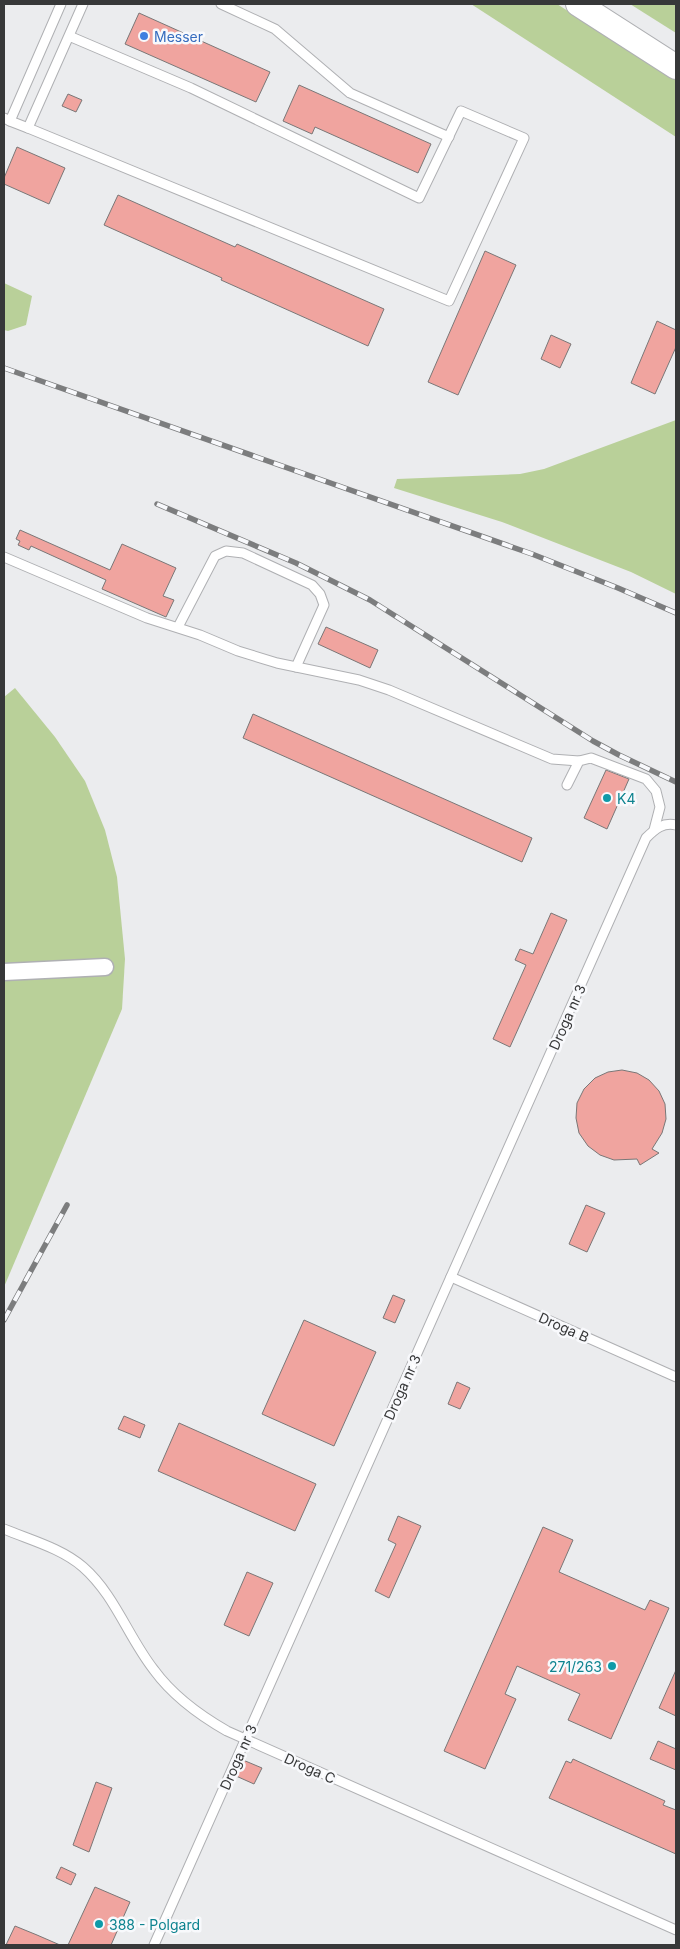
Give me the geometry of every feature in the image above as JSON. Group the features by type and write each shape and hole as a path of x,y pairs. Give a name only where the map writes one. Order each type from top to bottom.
{"main road":[{"path":"578,4 676,67"}],"street":[{"path":"4,972 105,967"}],"lane":[{"path":"61,4 7,120 449,301 524,138 461,111 419,198 191,88 69,36"},
{"path":"28,128 83,4"},
{"path":"221,4 275,30 350,93 449,137"},
{"path":"178,627 214,556 226,552 242,553 312,585 320,594 324,605 296,667"},
{"path":"4,557 139,614 238,651 277,663 359,680 388,690 552,759 579,761 591,758 646,779 656,791 660,807 654,830"},
{"path":"566,785 579,761"},
{"path":"654,830 663,825 676,825"},
{"name":"Droga nr 3","path":"154,1945 637,858 646,838 654,830"},
{"name":"Droga B","path":"451,1277 676,1377"},
{"name":"Droga C","path":"4,1529 68,1556 97,1580 144,1656 168,1687 203,1717 227,1731 676,1930"}],"green space":[{"path":"471,4 557,4 676,80 676,137"},
{"path":"630,4 676,4 676,33"},
{"path":"4,283 32,296 26,325 8,331 4,330"},
{"path":"676,420 676,594 631,572 502,522 394,488 397,479 520,474 544,469"},
{"path":"15,688 55,737 85,781 105,830 117,877 125,959 122,1009 4,1287 4,697"}],"building":[{"path":"139,13 270,72 256,102 125,44"},
{"path":"299,85 431,144 418,173 315,127 312,134 283,121"},
{"path":"68,94 82,100 76,112 62,106"},
{"path":"17,147 65,168 49,204 4,184 4,178"},
{"path":"118,195 235,247 237,244 384,309 368,346 104,225"},
{"path":"485,251 516,265 458,395 428,382"},
{"path":"657,321 676,330 676,347 655,394 631,383"},
{"path":"551,335 571,344 560,368 541,359"},
{"path":"20,530 110,570 122,544 176,568 163,596 174,600 166,617 102,589 106,580 31,546 29,550 18,545 20,541 16,539"},
{"path":"326,627 378,650 370,668 318,644"},
{"path":"253,714 532,838 522,862 243,738"},
{"name":"K4","path":"606,770 629,779 607,829 584,818"},
{"path":"551,913 567,920 510,1047 493,1039 526,965 515,960 520,949 533,954"},
{"path":"622,1070 637,1073 649,1080 659,1091 665,1104 666,1119 662,1133 652,1149 659,1153 640,1165 637,1159 614,1160 600,1155 588,1146 579,1133 576,1118 577,1103 584,1089 595,1078 608,1072"},
{"path":"586,1205 605,1213 587,1252 569,1244"},
{"path":"393,1295 405,1300 395,1323 383,1318"},
{"path":"304,1320 376,1352 334,1446 262,1414"},
{"path":"457,1382 470,1388 460,1409 448,1404"},
{"path":"124,1416 145,1425 140,1438 118,1429"},
{"path":"179,1423 316,1484 295,1531 158,1471"},
{"path":"398,1516 421,1526 389,1598 375,1591 396,1544 388,1540"},
{"path":"543,1527 573,1540 559,1572 645,1610 650,1600 669,1608 611,1739 568,1720 580,1694 517,1666 505,1694 516,1699 485,1769 444,1751"},
{"path":"247,1572 273,1583 249,1636 224,1625"},
{"path":"676,1670 676,1716 659,1708"},
{"path":"658,1741 676,1749 676,1770 650,1759"},
{"path":"573,1759 665,1801 663,1805 676,1810 676,1854 549,1798 566,1761 571,1763"},
{"path":"243,1760 262,1768 254,1784 236,1776"},
{"path":"96,1782 112,1788 89,1852 73,1845"},
{"path":"61,1867 76,1874 71,1885 56,1878"},
{"name":"388 - Polgard","path":"95,1887 130,1902 111,1945 68,1945"},
{"path":"15,1926 37,1935 60,1945 6,1945"}],"railway":[{"path":"4,368 532,554 676,613"},
{"path":"157,504 296,563 370,600 593,741 676,782"},
{"path":"4,1320 67,1205"}],"place":[{"name":"Messer","path":"144,36"},
{"name":"K4","path":"607,798"},
{"name":"271/263","path":"612,1666"},
{"name":"388 - Polgard","path":"99,1924"}]}
